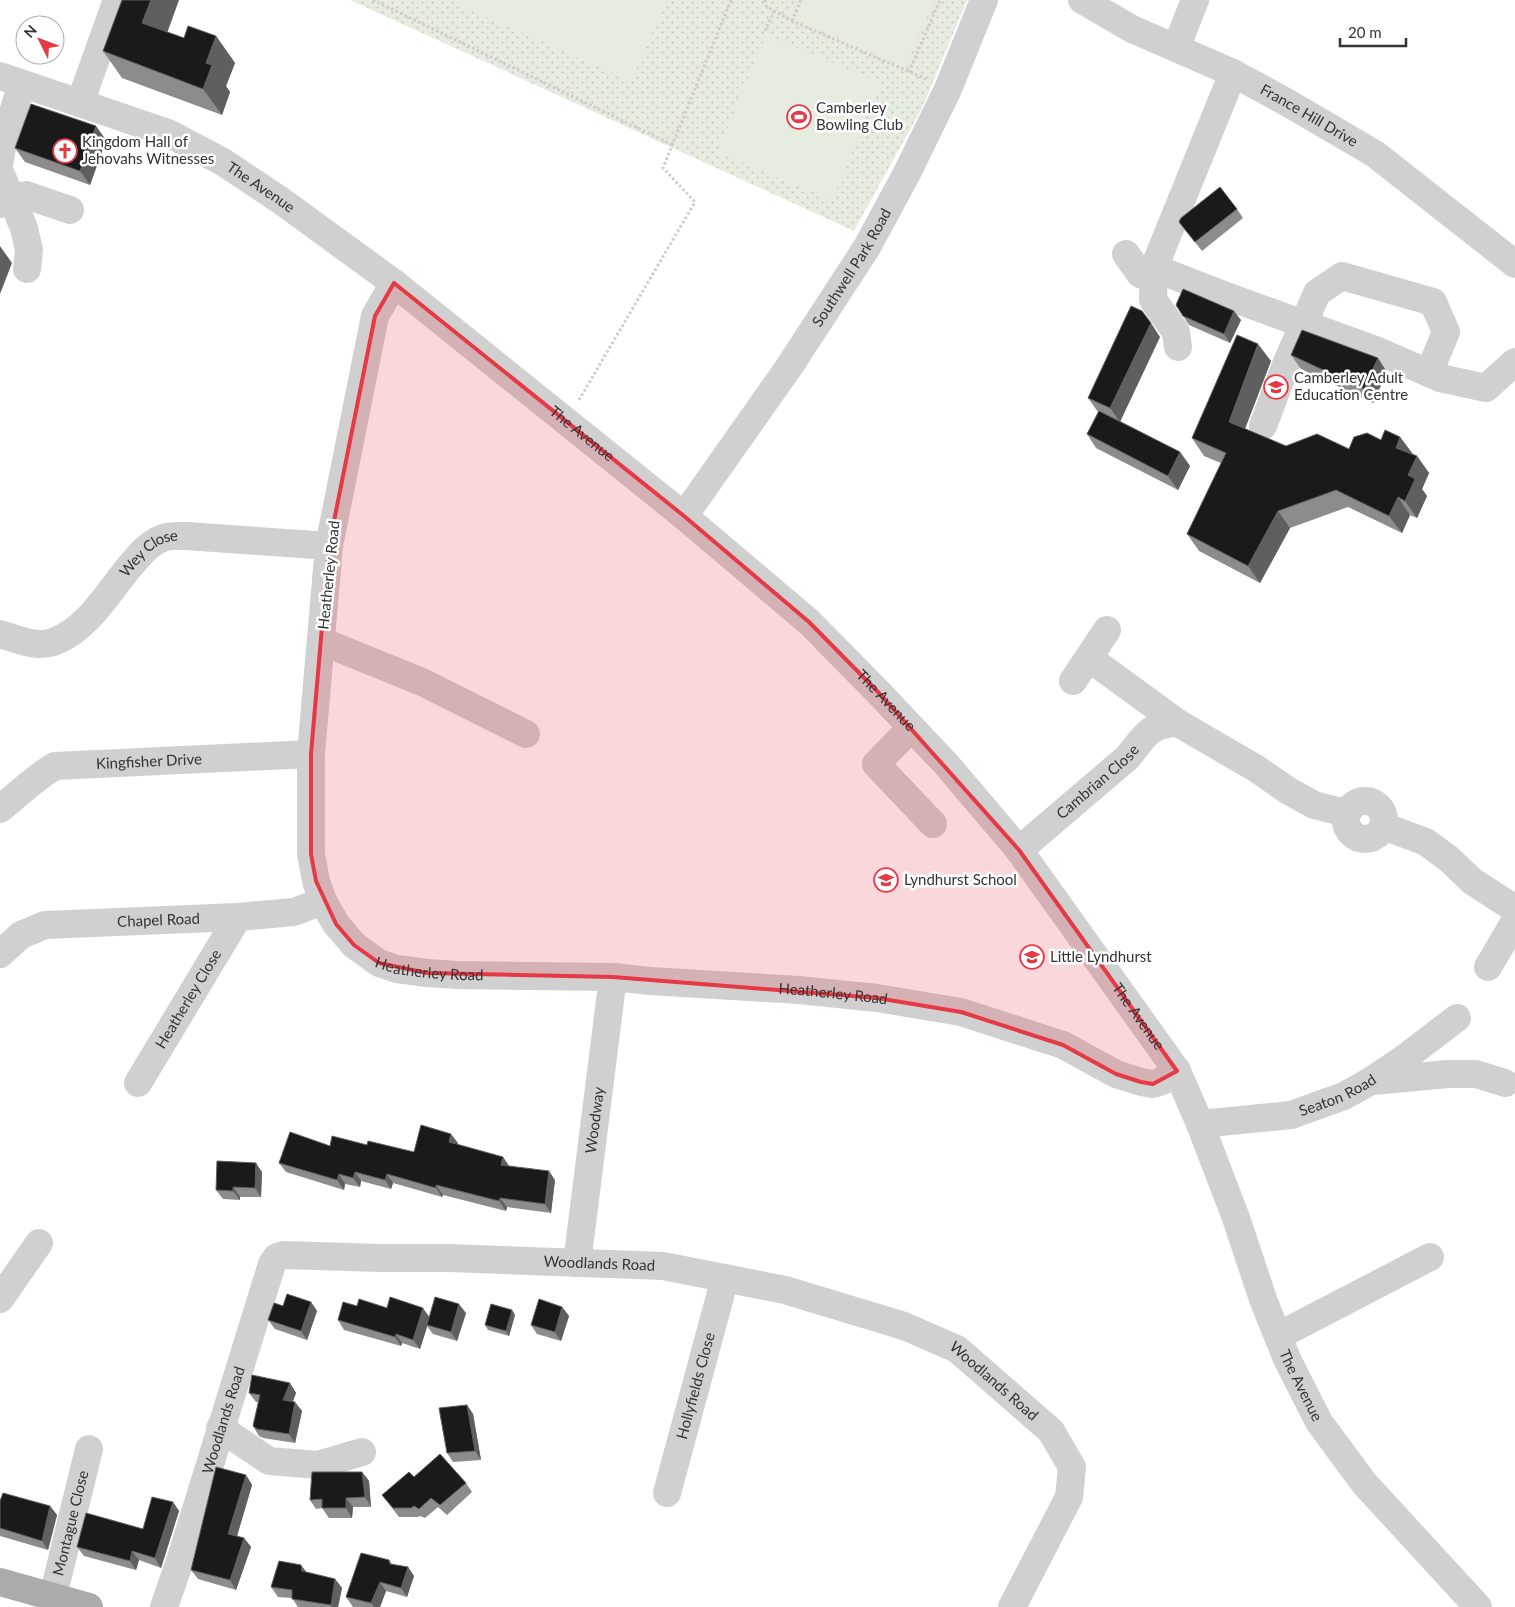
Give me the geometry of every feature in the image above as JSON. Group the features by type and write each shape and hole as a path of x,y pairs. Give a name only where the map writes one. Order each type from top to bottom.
{"main road":[{"path":"0,1582 89,1607"}],"street":[{"path":"80,103 117,0"},
{"name":"Southwell Park Road","path":"684,516 789,367 867,247 907,173 948,88 984,0"},
{"name":"France Hill Drive","path":"1082,0 1132,29 1233,74 1288,103 1375,154 1515,264"},
{"path":"1176,48 1195,0"},
{"path":"1178,347 1176,332 1153,300 1154,268 1233,74"},
{"path":"0,160 11,80"},
{"name":"The Avenue","path":"11,80 168,133 223,162 280,200 394,283 684,516 809,622 947,765 1020,850 1177,1071 1200,1124 1236,1218 1264,1302 1287,1360 1319,1422 1364,1484 1478,1607"},
{"path":"0,172 5,201 24,228 29,250 27,269"},
{"path":"5,201 26,195 70,210"},
{"path":"1126,254 1140,274 1154,268 1378,351 1440,378 1486,388 1515,362"},
{"path":"1263,426 1302,324 1317,293 1342,276 1433,302 1446,332 1429,373"},
{"name":"Heatherley Road","path":"394,283 375,316 329,546 311,754 311,854 316,881 322,901 336,924 354,945 379,963 397,969 458,975 613,977 798,990 877,998 961,1012 1063,1045 1116,1074 1141,1082 1153,1084 1162,1081 1177,1071"},
{"name":"Wey Close","path":"0,634 30,643 52,643 88,620 136,559 151,544 165,537 186,536 329,546"},
{"path":"1073,681 1107,630"},
{"path":"321,641 422,682 526,734"},
{"path":"1089,658 1178,723 1314,805 1346,813 1346,826 1354,837 1369,839 1376,836 1383,826 1426,842 1449,859 1472,881 1515,909"},
{"name":"Cambrian Close","path":"1020,850 1128,757 1141,739 1154,727 1165,723 1178,723"},
{"path":"911,728 876,764 933,824"},
{"name":"Kingfisher Drive","path":"0,809 29,783 55,766 311,754"},
{"name":"Chapel Road","path":"0,954 22,935 45,925 238,917 294,912 322,901"},
{"name":"Heatherley Close","path":"138,1083 238,917"},
{"path":"1488,967 1515,921"},
{"name":"Woodway","path":"577,1263 613,977"},
{"name":"Seaton Road","path":"1200,1124 1291,1115 1344,1096 1406,1057 1457,1018"},
{"path":"1369,1082 1448,1074 1476,1074 1505,1083"},
{"path":"0,1298 39,1243"},
{"name":"Woodlands Road","path":"164,1607 272,1264 278,1257 284,1255 449,1258 663,1266 785,1290 904,1326 957,1349 1051,1431 1072,1467 1068,1497 1012,1607"},
{"path":"1278,1336 1430,1257"},
{"name":"Hollyfields Close","path":"667,1493 725,1278"},
{"path":"220,1428 269,1461 318,1465 362,1452"},
{"name":"Montague Close","path":"53,1596 89,1449"}],"path":[{"path":"374,0 673,145"},
{"path":"567,421 695,202 663,168 731,0"},
{"path":"765,0 766,6 792,21 948,88"},
{"path":"792,21 801,0"},
{"path":"909,72 940,0"},
{"path":"765,32 774,11"}],"highlighted area":[{"path":"394,283 684,516 809,622 879,693 1019,850 1177,1071 1153,1084 1141,1082 1116,1074 1063,1045 961,1012 877,998 613,977 427,973 379,963 354,945 336,924 316,881 311,854 311,754 329,546 375,316"}],"shaded area":[{"path":"350,0 967,0 922,108 854,231"},
{"path":"448,0 667,0 631,81"},
{"path":"795,0 934,0 905,67 788,16"},
{"name":"Camberley Bowling Club","path":"766,35 881,83 832,200 717,152"}],"building":[{"path":"122,0 151,0 142,23 184,38 188,26 216,36 206,63 212,65 203,89 103,51"},
{"name":"Kingdom Hall of Jehovahs Witnesses","path":"31,104 96,126 80,171 15,148"},
{"path":"1220,187 1237,209 1195,242 1179,222 1181,218"},
{"path":"1183,289 1234,311 1224,334 1183,316 1176,305"},
{"path":"1131,306 1142,311 1151,323 1110,408 1088,398"},
{"path":"1302,330 1378,358 1364,389 1291,355"},
{"path":"1237,335 1258,344 1229,422 1286,446 1317,434 1349,449 1354,437 1367,433 1381,440 1385,430 1400,437 1396,448 1417,456 1408,475 1415,479 1405,501 1398,497 1389,516 1336,490 1278,511 1248,566 1187,534 1226,453 1192,438"},
{"path":"1099,411 1180,452 1168,476 1087,434"},
{"path":"421,1125 451,1134 449,1142 503,1157 501,1165 549,1171 545,1204 500,1198 499,1201 436,1185 436,1188 387,1174 385,1180 355,1172 353,1178 339,1174 337,1180 279,1163 290,1132 330,1146 332,1136 367,1145 368,1141 414,1152"},
{"path":"217,1161 256,1163 255,1188 233,1187 233,1191 216,1190"},
{"path":"287,1294 311,1302 301,1331 268,1320 274,1303 283,1306"},
{"path":"390,1297 423,1308 413,1340 396,1334 395,1337 338,1320 343,1302 357,1306 359,1299 387,1308"},
{"path":"435,1297 459,1304 451,1332 427,1325"},
{"path":"539,1299 562,1307 555,1332 531,1325"},
{"path":"491,1304 512,1310 506,1331 485,1325"},
{"path":"252,1375 290,1383 283,1400 295,1402 289,1434 257,1429 253,1426 260,1395 249,1393"},
{"path":"467,1405 475,1451 447,1453 439,1408"},
{"path":"440,1454 466,1483 440,1505 431,1498 419,1509 414,1506 411,1508 393,1508 382,1495 409,1472 414,1477"},
{"path":"216,1467 246,1475 228,1534 244,1538 230,1580 191,1570"},
{"path":"312,1472 362,1472 365,1497 346,1498 346,1508 322,1508 322,1499 310,1500"},
{"path":"3,1493 50,1506 42,1541 0,1528 0,1501"},
{"path":"152,1497 173,1502 155,1558 132,1551 130,1561 77,1547 86,1513 143,1529"},
{"path":"361,1553 389,1560 390,1564 408,1567 401,1588 380,1582 371,1603 346,1597"},
{"path":"279,1561 301,1565 302,1571 335,1579 331,1605 292,1599 292,1590 271,1587"}],"place":[{"name":"Camberley Bowling Club","path":"799,117"},
{"name":"Kingdom Hall of Jehovahs Witnesses","path":"65,151"},
{"name":"Camberley Adult Education Centre","path":"1276,387"},
{"name":"Lyndhurst School","path":"886,880"},
{"name":"Little Lyndhurst","path":"1032,957"}]}
